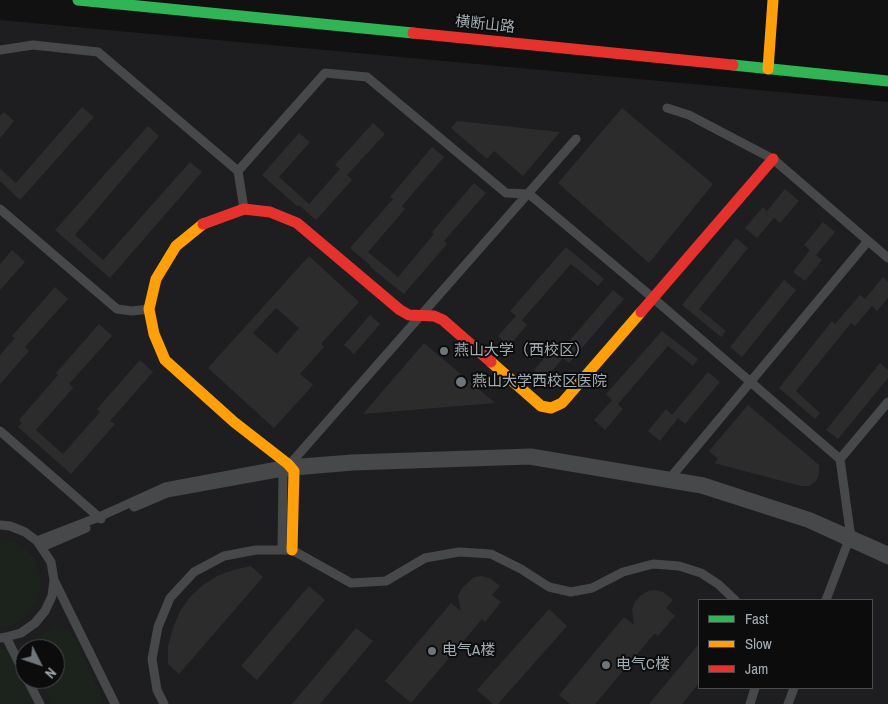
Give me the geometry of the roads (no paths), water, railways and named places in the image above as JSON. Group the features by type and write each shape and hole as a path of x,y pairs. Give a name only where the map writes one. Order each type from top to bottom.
{"street":[{"name":"横断山路","path":"78,0 888,81"},
{"path":"768,69 772,0"},
{"path":"0,50 32,45 98,52 238,171 244,209"},
{"path":"238,171 325,73 367,77 506,193 529,194 840,459 850,540 826,599"},
{"path":"667,108 689,115 773,159 888,258"},
{"path":"287,550 289,469 576,139"},
{"path":"289,469 165,360 154,334 150,309 156,279 176,246 204,223 244,209 270,212 297,223 400,310 409,315 434,316 442,320 541,406 551,408 562,403 773,159"},
{"path":"0,209 116,309 132,311 150,309"},
{"path":"670,480 868,241"},
{"path":"840,459 888,402"},
{"path":"0,431 101,519"},
{"path":"40,544 101,519 165,487 289,469 529,460 670,480 808,523 850,540 888,552"},
{"path":"0,525 10,526 25,532 40,544 51,562 54,580 52,596 45,611 35,623 22,632 3,638 15,658"},
{"path":"850,540 888,560"},
{"path":"164,704 157,690 152,659 158,626 170,598 194,572 224,556 256,550 287,550 351,583 386,581 425,558 459,552 491,554 522,569 549,587 571,592 592,588 623,572 653,564 679,566 701,573 718,584 734,599"},
{"path":"54,580 115,704"},
{"path":"32,689 40,704"},
{"path":"750,704 755,689"},
{"path":"788,704 794,689"}],"place":[{"name":"燕山大学（西校区）","path":"444,351"},
{"name":"燕山大学西校区医院","path":"461,382"},
{"name":"电气A楼","path":"432,651"},
{"name":"电气C楼","path":"606,665"}]}
